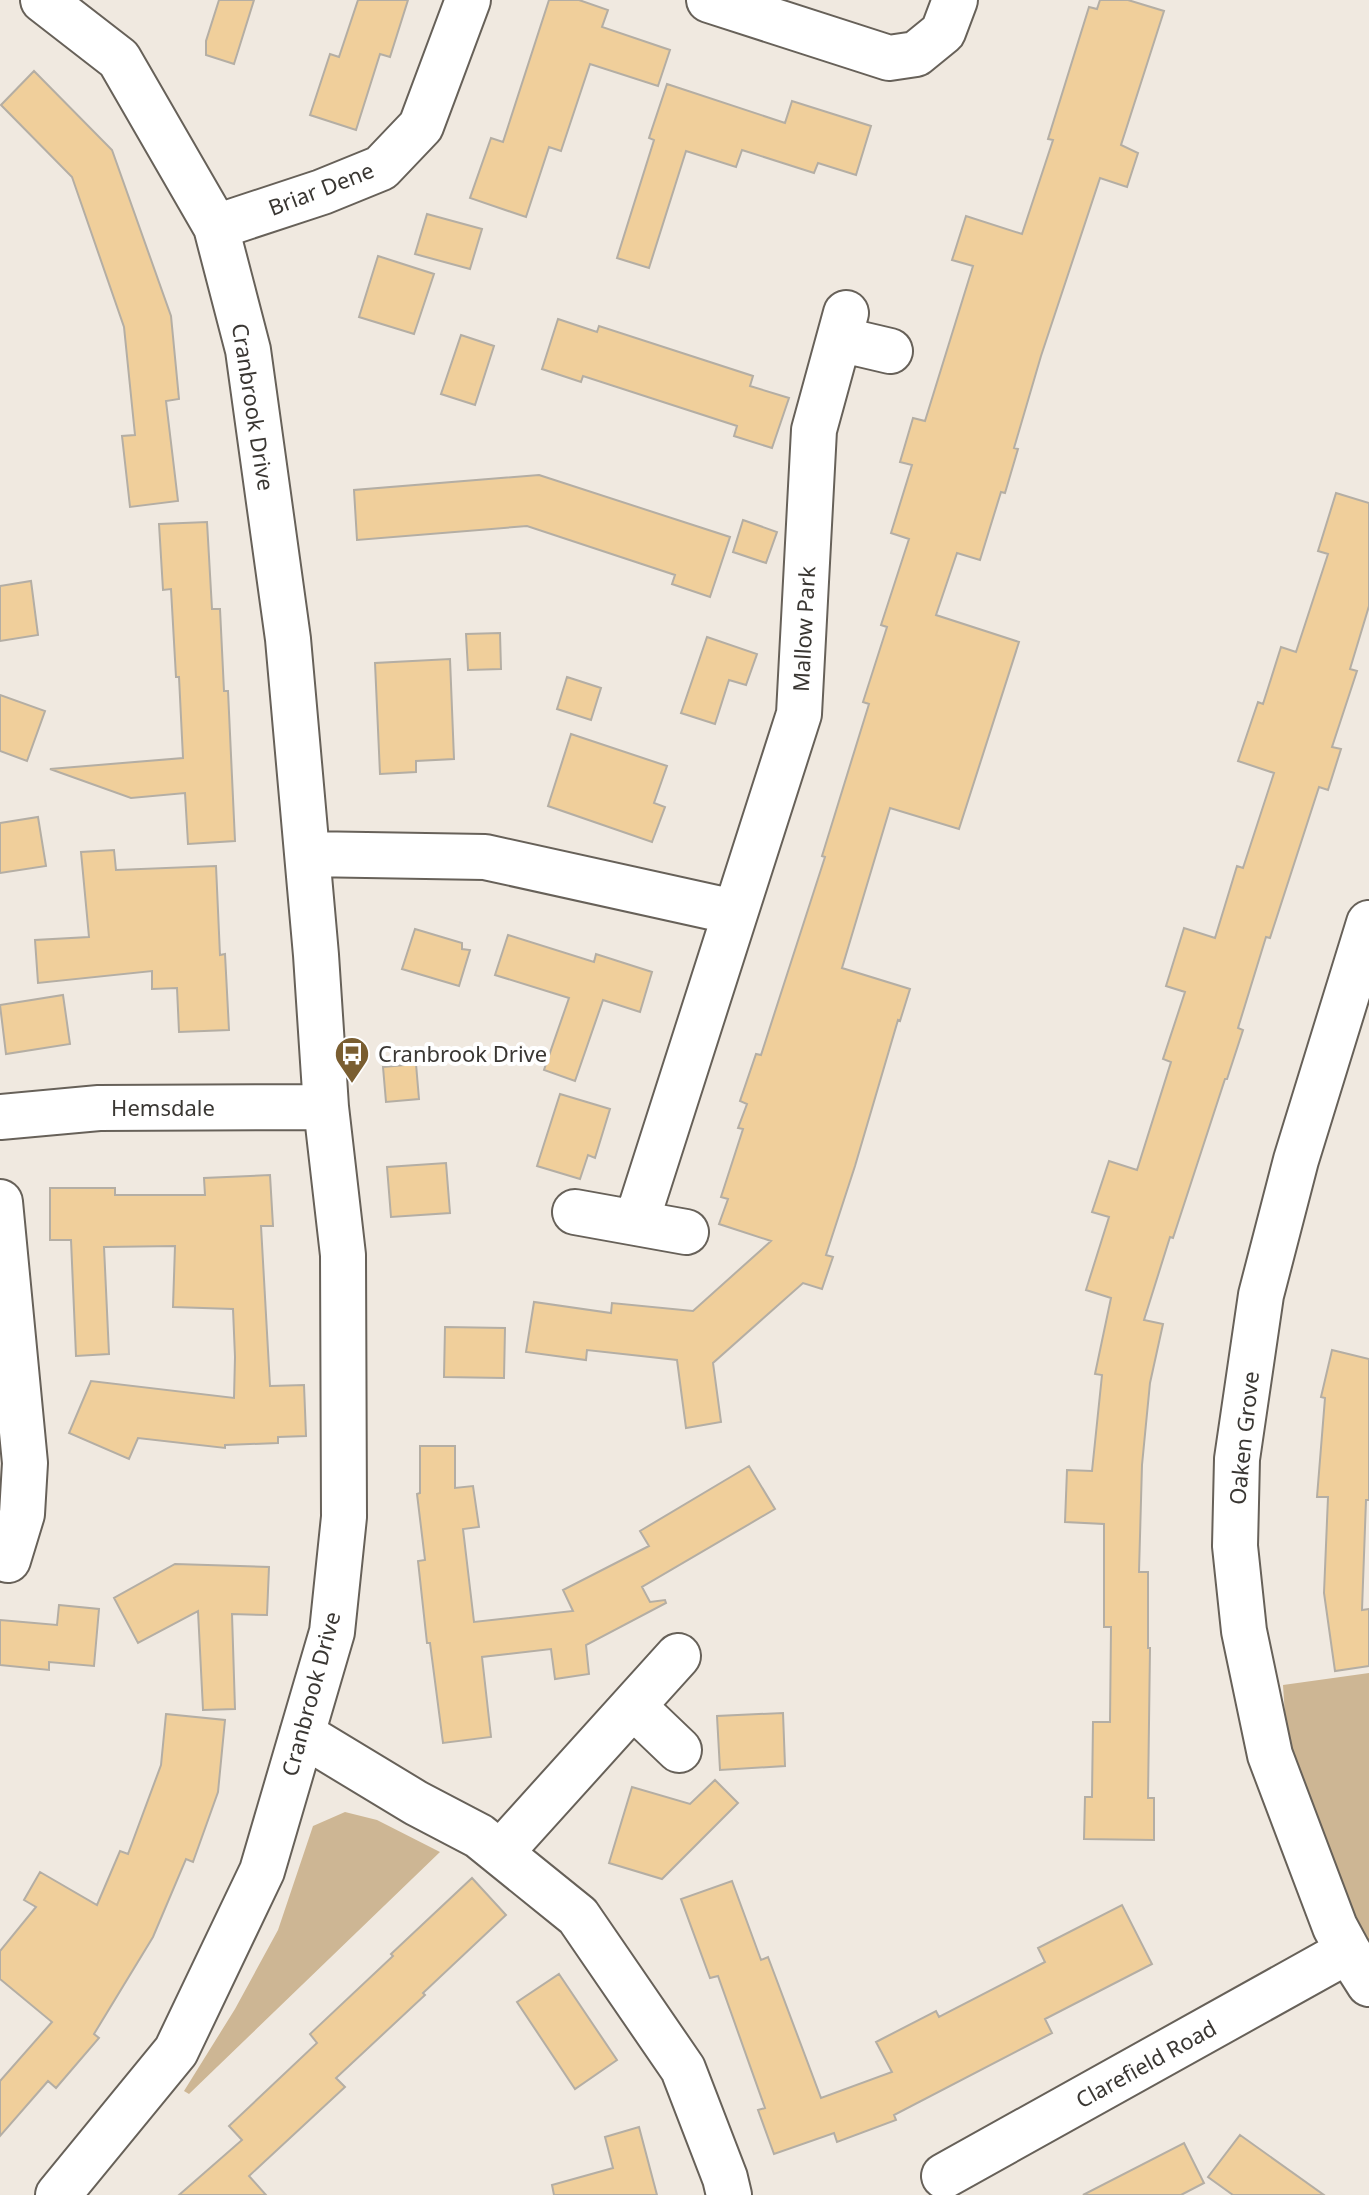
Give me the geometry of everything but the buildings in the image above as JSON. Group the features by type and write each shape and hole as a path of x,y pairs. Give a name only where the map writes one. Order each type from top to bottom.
{"street":[{"name":"Cranbrook Drive","path":"43,0 119,59 216,227 248,350 288,639 326,1107 343,1255 344,1517 332,1632 262,1871 176,2051 58,2195"},
{"name":"Briar Dene","path":"216,227 322,192 381,168 421,126 468,0"},
{"path":"709,0 889,58 916,54 943,32 955,0"},
{"name":"Mallow Park","path":"636,1223 799,714 814,430 843,326 890,351"},
{"path":"307,854 485,857 734,912"},
{"name":"Oaken Grove","path":"1358,1968 1335,1927 1270,1755 1244,1631 1235,1546 1237,1459 1261,1295 1296,1160 1369,923"},
{"name":"Hemsdale","path":"0,1117 99,1108 326,1107"},
{"path":"0,1202 25,1463 22,1514 8,1560"},
{"path":"575,1212 686,1232"},
{"path":"501,1852 678,1656"},
{"path":"633,1706 679,1750"},
{"path":"302,1734 416,1803 479,1836 578,1916 683,2069 729,2195"},
{"name":"Clarefield Road","path":"944,2176 1358,1968"}],"shaded area":[{"path":"1369,1673 1369,1951 1364,1945 1287,1747 1283,1685"},
{"path":"345,1812 377,1820 440,1852 189,2094 184,2091 235,2009 278,1930 313,1826"}],"place":[{"name":"Cranbrook Drive","path":"352,1085"}]}
